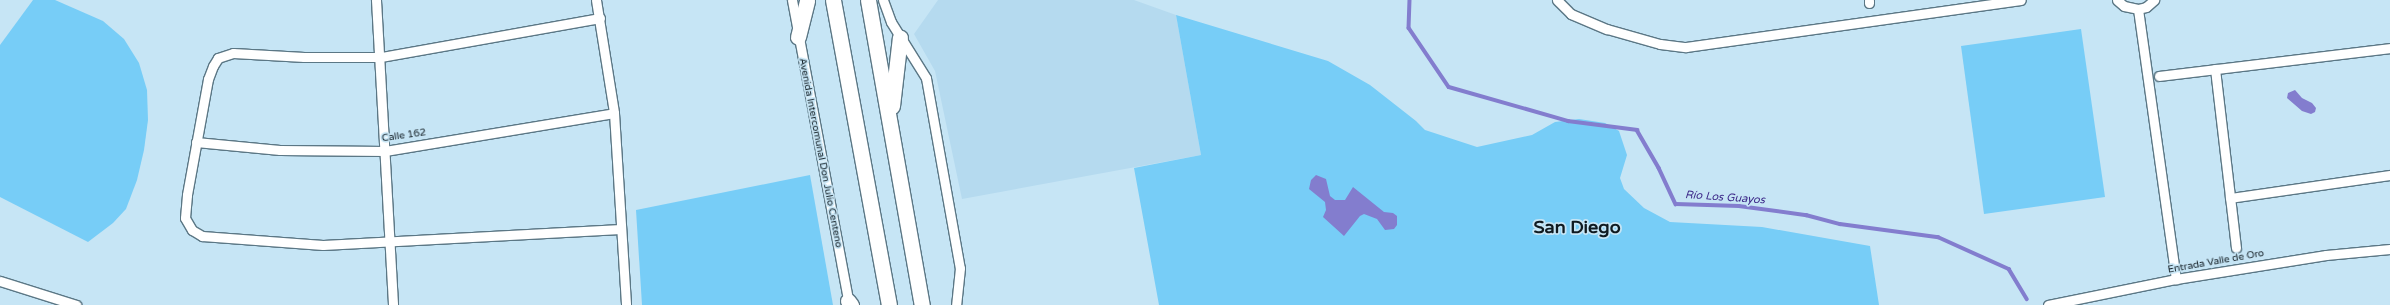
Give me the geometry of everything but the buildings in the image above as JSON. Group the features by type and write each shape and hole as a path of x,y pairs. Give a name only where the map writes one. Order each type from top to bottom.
{"main road":[{"path":"798,38 807,0"},
{"path":"833,0 889,305"},
{"path":"868,0 922,305"},
{"path":"890,121 900,37"}],"street":[{"path":"376,0 393,305"},
{"path":"596,0 614,113 626,305"},
{"name":"Avenida Intercomunal Don Julio Centeno","path":"792,0 849,304"},
{"path":"883,0 891,22 926,78 928,84 960,268 956,305"},
{"path":"1558,0 1571,14 1607,29 1660,44 1686,47 2021,0"},
{"path":"2117,0 2124,6 2138,9 2146,7 2154,0"},
{"path":"2138,9 2176,279"},
{"path":"600,18 380,57 304,58 234,53 218,58 212,66 208,79 184,208 185,218 192,230 202,236 323,245 621,229"},
{"path":"2159,76 2390,48"},
{"path":"2215,69 2236,248"},
{"name":"Calle 162","path":"196,142 280,150 385,151 614,113"},
{"path":"2230,198 2390,176"},
{"name":"Entrada Valle de Oro","path":"2048,305 2176,279 2326,255 2390,250"},
{"path":"0,281 76,305"}],"shaded area":[{"path":"33,0 55,0 103,21 124,39 139,63 147,90 148,120 144,150 137,180 126,209 113,223 88,242 0,197 0,45"},
{"path":"938,0 1134,0 1176,15 1201,155 962,199 935,71 914,34"},
{"path":"1176,15 1328,61 1370,85 1416,121 1425,130 1477,147 1532,135 1555,122 1579,119 1605,123 1619,131 1627,155 1620,178 1624,189 1644,208 1670,222 1762,227 1870,246 1879,305 1159,305 1134,168 1201,155"},
{"path":"2081,29 2105,197 1984,214 1961,46"},
{"path":"2295,90 2302,98 2312,103 2316,108 2315,112 2311,114 2302,111 2287,98 2288,93"},
{"path":"810,175 833,305 642,305 636,210"},
{"path":"1316,175 1326,179 1330,196 1335,200 1345,200 1353,187 1384,212 1393,213 1397,216 1397,225 1394,229 1385,230 1377,219 1364,214 1360,216 1344,236 1323,217 1326,210 1325,202 1309,189 1311,180"}],"waterway":[{"name":"Río Los Guayos","path":"1410,0 1409,28 1449,87 1568,121 1637,130 1659,168 1676,204 1739,206 1806,215 1840,224 1938,237 2009,269 2027,299"}],"district":[{"name":"San Diego","path":"1577,227"}]}
